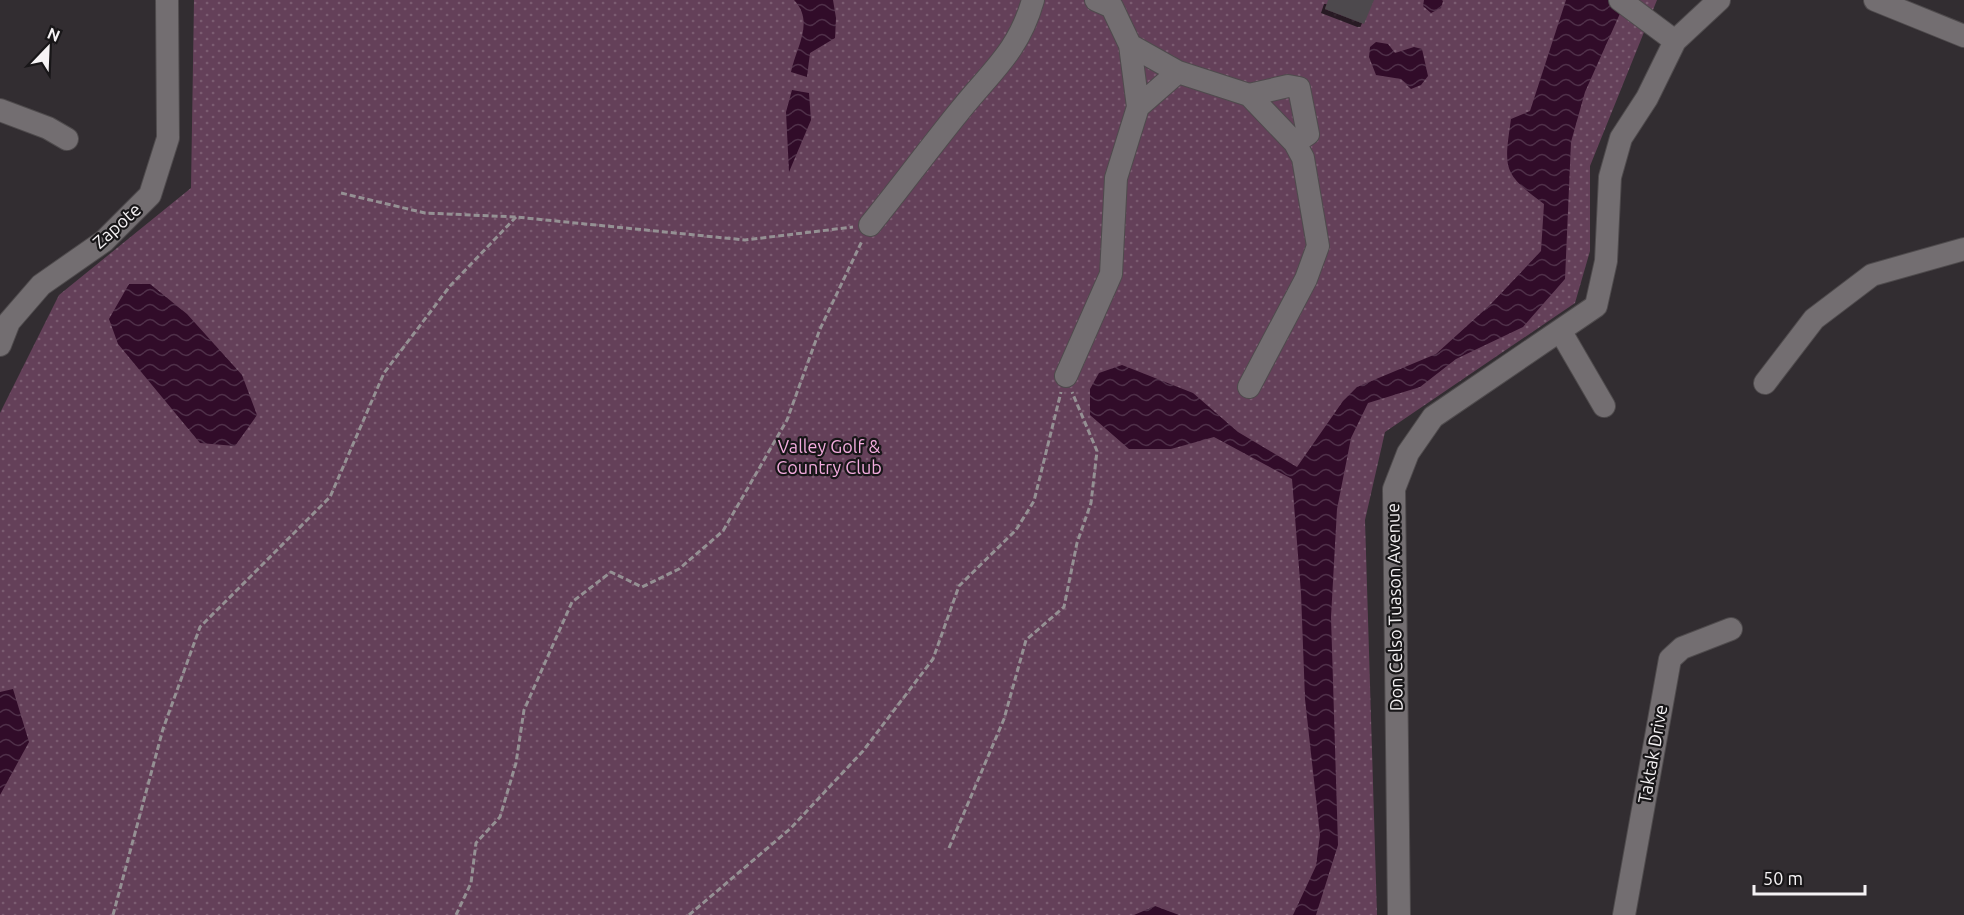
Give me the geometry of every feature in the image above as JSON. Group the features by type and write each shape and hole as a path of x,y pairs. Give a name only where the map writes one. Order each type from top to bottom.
{"street":[{"name":"Zapote","path":"0,345 9,322 41,285 104,241 150,195 168,138 167,0"},
{"path":"870,225 959,111 996,71 1025,28 1033,0"},
{"path":"1066,376 1111,274 1116,178 1138,107 1130,45 1112,7 1096,0"},
{"name":"Don Celso Tuason Avenue","path":"1400,915 1394,489 1408,453 1433,417 1596,306 1606,261 1610,177 1621,138 1647,98 1675,41 1719,0"},
{"path":"1875,0 1964,36"},
{"path":"1625,5 1675,41"},
{"path":"1130,45 1178,72 1249,94 1288,86 1299,88 1308,134 1295,143"},
{"path":"1138,107 1178,72"},
{"path":"1249,94 1295,143 1303,158 1318,246 1306,279 1249,387"},
{"path":"0,110 48,128 68,140"},
{"path":"1765,384 1814,319 1872,275 1964,249"},
{"path":"1561,332 1604,406"},
{"name":"Taktak Drive","path":"1624,915 1670,659 1682,648 1731,629"}],"path":[{"path":"341,193 425,213 516,218 745,240 870,225"},
{"path":"113,915 163,729 200,627 330,497 384,373 450,286 516,218"},
{"path":"456,915 471,883 476,843 500,817 516,763 524,710 572,602 611,572 642,587 679,569 723,531 787,420 820,329 870,225"},
{"path":"949,848 1004,719 1026,640 1064,607 1077,543 1091,503 1097,452 1066,376"},
{"path":"689,915 791,828 862,751 933,658 959,586 1016,530 1034,501 1066,376"}],"green space":[{"name":"Valley Golf & Country Club","path":"194,0 1657,0 1590,166 1590,251 1575,303 1385,432 1365,520 1377,915 0,915 0,413 59,295 191,188"}],"water":[{"path":"794,0 833,0 836,18 835,38 810,53 807,77 791,72 804,26 800,8"},
{"path":"1424,0 1443,1 1441,8 1431,13 1423,6"},
{"path":"1566,0 1626,0 1585,92 1571,142 1565,279 1523,327 1456,359 1420,387 1368,403 1351,438 1337,509 1331,617 1338,845 1316,915 1293,915 1316,866 1320,835 1305,699 1301,593 1292,479 1214,437 1171,449 1129,449 1090,415 1090,389 1099,373 1122,365 1193,393 1238,432 1297,467 1343,401 1357,387 1436,354 1490,305 1541,251 1544,204 1513,177 1507,160 1507,149 1511,119 1530,111"},
{"path":"1376,42 1388,44 1395,53 1414,47 1422,49 1428,76 1421,85 1411,89 1401,79 1376,75 1369,57 1370,47"},
{"path":"792,90 809,93 811,120 789,172 786,112"},
{"path":"129,284 150,284 187,314 242,375 257,415 235,446 200,443 118,344 109,319"},
{"path":"13,689 29,742 0,795 0,692"},
{"path":"1155,906 1179,915 1134,915"}],"building":[{"path":"1328,0 1374,0 1364,24 1325,9"}]}
